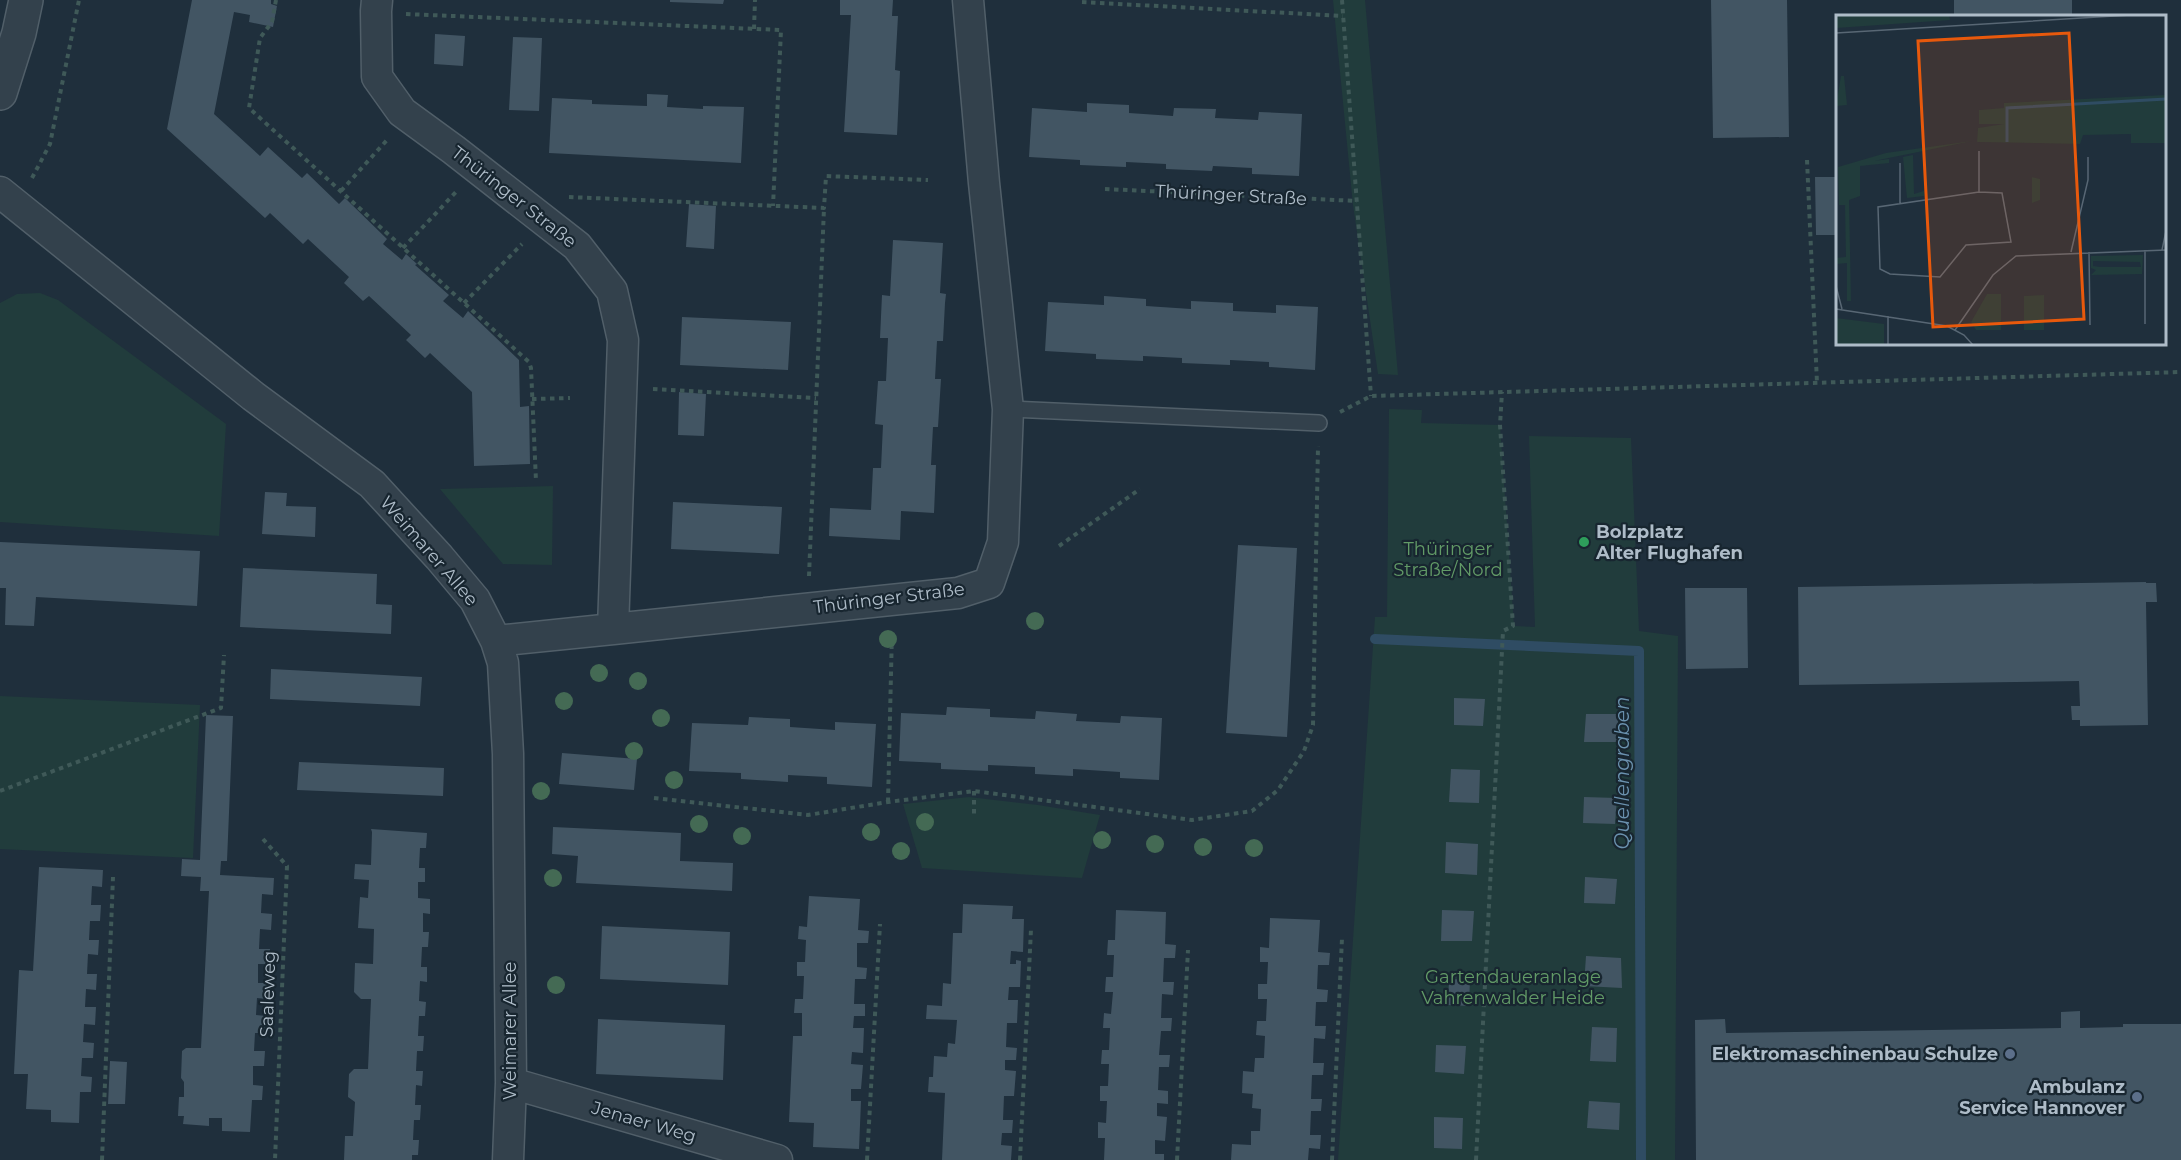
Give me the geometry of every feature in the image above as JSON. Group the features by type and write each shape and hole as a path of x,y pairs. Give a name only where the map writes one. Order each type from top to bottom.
{"street":[{"path":"0,93 19,33 26,0"},
{"name":"Thüringer Straße","path":"496,640 958,593 989,583 1003,542 1008,410 984,183 968,0"},
{"name":"Thüringer Straße","path":"390,7 377,76 402,112 577,246 612,291 623,340 613,629"},
{"name":"Weimarer Allee","path":"9,199 253,396 372,484 475,600 496,640 503,663 508,753 511,1083 508,1160"},
{"name":"Jenaer Weg","path":"511,1083 777,1160"}],"lane":[{"path":"1008,410 1319,423"}],"path":[{"path":"9,199 50,144 80,0"},
{"path":"276,0 272,21 260,38 249,108 529,362 536,481"},
{"path":"754,28 755,0"},
{"path":"1342,0 1371,396"},
{"path":"1082,2 1343,16"},
{"path":"390,7 781,30 773,206"},
{"path":"341,191 392,135"},
{"path":"1807,160 1817,383"},
{"path":"808,581 826,176 928,180"},
{"path":"403,248 460,187"},
{"name":"Thüringer Straße","path":"1105,189 1357,201"},
{"path":"562,197 824,208"},
{"path":"464,303 527,239"},
{"path":"654,798 808,815 974,791 1192,820 1252,811 1278,790 1304,751 1312,725 1319,423 1371,396 2181,372"},
{"path":"653,389 816,398"},
{"path":"1476,1160 1501,658 1503,631 1513,626 1500,425 1502,392"},
{"path":"532,399 570,398"},
{"path":"1059,546 1140,489"},
{"path":"888,802 893,600"},
{"path":"0,791 221,708 224,655"},
{"path":"974,791 975,818"},
{"name":"Saaleweg","path":"263,838 287,866 275,1160"},
{"path":"102,1160 113,877"},
{"path":"867,1160 880,924"},
{"path":"1020,1160 1031,929"},
{"path":"1332,1160 1342,938"},
{"path":"1177,1160 1188,950"}],"green space":[{"path":"1333,0 1365,0 1398,375 1378,374 1353,205"},
{"path":"40,293 58,300 226,424 219,536 0,522 0,303 17,294"},
{"name":"Gartendaueranlage Vahrenwalder Heide","path":"1389,409 1422,410 1421,423 1500,425 1514,626 1535,627 1529,436 1631,438 1639,631 1678,636 1675,1160 1338,1160 1375,617 1387,617"},
{"path":"553,486 552,565 503,564 440,489"},
{"path":"0,696 200,705 193,858 0,849"},
{"path":"969,797 1100,815 1082,878 922,868 903,804"}],"building":[{"path":"192,0 271,0 271,4 277,6 273,27 249,22 250,15 234,12 214,114 260,156 268,147 302,178 307,173 339,204 345,198 387,239 383,244 402,260 406,254 449,295 443,301 463,318 468,311 519,360 520,407 529,406 530,464 474,466 472,392 430,353 425,358 406,340 411,335 369,296 363,301 344,283 349,277 308,239 303,244 270,213 265,218 167,129"},
{"path":"670,0 724,0 723,4 670,2"},
{"path":"840,0 893,0 892,16 898,16 895,70 900,71 897,135 844,132 851,15 840,15"},
{"path":"1711,0 1787,0 1789,137 1713,138"},
{"path":"1954,0 2072,0 2072,15 1954,15"},
{"path":"435,34 465,36 463,66 434,64"},
{"path":"513,37 542,38 539,111 509,110"},
{"path":"647,94 668,95 667,107 703,109 703,106 744,107 741,163 549,153 552,98 592,100 592,104 647,106"},
{"path":"1087,103 1129,105 1129,113 1173,116 1174,108 1216,109 1215,118 1258,120 1259,112 1302,114 1299,176 1252,174 1252,168 1213,166 1212,171 1166,169 1166,164 1126,162 1126,167 1080,165 1080,160 1029,157 1032,108 1087,112"},
{"path":"1815,177 1836,177 1836,235 1816,235"},
{"path":"689,204 716,206 714,249 686,247"},
{"path":"893,240 943,243 940,293 946,294 943,341 937,341 935,379 941,379 938,427 933,427 931,465 936,465 934,513 901,511 900,540 829,536 830,508 871,510 873,468 881,468 883,425 875,424 878,381 886,381 888,338 880,338 882,295 890,296"},
{"path":"1104,296 1146,299 1146,306 1191,309 1191,301 1233,303 1233,311 1276,313 1276,305 1318,307 1315,370 1269,367 1269,362 1230,360 1230,365 1182,363 1182,358 1143,356 1143,361 1096,359 1096,354 1045,351 1048,302 1104,305"},
{"path":"682,317 791,322 788,370 680,365"},
{"path":"679,392 706,394 704,436 678,435"},
{"path":"265,492 287,493 286,506 316,507 315,537 262,534"},
{"path":"673,502 782,507 779,554 671,549"},
{"path":"0,542 200,551 197,606 36,597 34,626 5,625 6,588 0,588"},
{"path":"1238,545 1297,548 1287,737 1226,733"},
{"path":"243,568 377,574 376,604 392,605 391,634 240,627"},
{"path":"2156,583 2157,602 2146,602 2148,725 2080,726 2080,720 2072,720 2071,706 2080,706 2079,681 1799,685 1798,587"},
{"path":"1685,588 1747,588 1748,668 1686,669"},
{"path":"271,669 422,677 420,706 270,699"},
{"path":"1454,698 1485,699 1483,726 1454,725"},
{"path":"947,707 990,709 990,717 1035,719 1036,711 1077,714 1076,721 1120,723 1121,716 1162,718 1159,780 1120,778 1120,772 1073,769 1073,776 1035,774 1035,767 988,765 988,771 941,769 941,763 899,761 901,713 946,715"},
{"path":"1586,714 1618,714 1618,742 1584,742"},
{"path":"206,715 233,716 227,861 221,861 220,875 274,878 273,895 262,894 261,913 272,914 271,930 260,929 259,949 270,949 269,964 258,964 258,983 268,983 267,999 257,998 256,1015 266,1016 266,1033 255,1033 254,1051 265,1051 264,1066 253,1066 253,1085 263,1086 262,1100 252,1100 250,1132 222,1131 222,1118 209,1118 209,1126 183,1124 184,1116 178,1116 179,1097 184,1097 184,1082 181,1078 182,1051 186,1048 201,1048 209,891 200,891 201,877 181,876 182,859 200,860"},
{"path":"749,717 790,719 790,727 835,730 835,722 876,724 872,787 827,784 827,777 788,775 788,782 741,779 741,773 689,771 692,723 748,725"},
{"path":"562,753 637,759 634,790 559,784"},
{"path":"299,762 444,768 443,796 297,790"},
{"path":"1451,769 1480,770 1479,803 1449,802"},
{"path":"1584,797 1617,798 1615,824 1583,823"},
{"path":"553,827 681,833 680,861 733,863 732,891 576,883 578,856 552,854"},
{"path":"371,829 427,833 426,848 420,848 419,868 425,868 425,882 418,882 418,898 430,899 430,914 423,913 423,932 429,932 428,947 422,947 421,967 427,967 427,982 420,981 419,1001 426,1002 425,1016 419,1016 418,1036 424,1036 423,1051 417,1051 416,1071 423,1071 422,1086 416,1085 415,1105 421,1105 420,1120 414,1120 413,1140 419,1140 418,1155 412,1155 412,1160 344,1160 345,1136 353,1136 355,1102 348,1097 349,1074 354,1069 368,1069 371,999 361,999 354,992 355,963 373,964 374,929 358,928 360,897 368,898 369,880 354,879 355,864 371,865"},
{"path":"1446,842 1478,844 1477,875 1445,873"},
{"path":"39,867 103,870 102,887 92,886 91,905 101,905 100,921 90,921 89,940 99,940 98,955 88,954 87,974 97,974 96,990 86,989 85,1007 96,1007 95,1025 84,1024 83,1042 94,1043 93,1058 82,1058 81,1076 92,1077 91,1092 80,1092 79,1123 51,1122 51,1110 26,1109 28,1074 14,1074 19,970 33,971"},
{"path":"1585,877 1617,879 1615,904 1584,903"},
{"path":"809,896 860,899 858,930 869,931 868,943 857,943 857,967 867,968 866,979 855,979 854,1004 865,1004 865,1016 854,1016 853,1028 864,1028 863,1053 852,1052 851,1064 863,1065 861,1089 851,1089 851,1101 861,1101 859,1149 813,1147 814,1123 789,1122 793,1036 802,1036 802,1013 794,1013 795,999 803,999 804,976 797,976 797,962 805,962 806,940 798,939 799,926 807,927"},
{"path":"963,904 1013,906 1012,919 1024,919 1023,952 1011,951 1010,964 1016,964 1016,960 1021,961 1020,987 1009,987 1008,1000 1018,1000 1017,1023 1007,1023 1006,1047 1017,1048 1016,1060 1005,1060 1005,1070 1016,1071 1014,1096 1004,1096 1003,1120 1013,1120 1012,1133 1002,1133 1001,1145 1012,1146 1011,1160 942,1160 945,1093 928,1092 929,1077 933,1077 934,1056 947,1057 948,1043 955,1044 957,1020 926,1019 927,1005 942,1006 943,983 951,984 953,933 962,933"},
{"path":"1116,910 1166,912 1165,944 1176,945 1175,958 1164,958 1163,982 1174,982 1173,995 1162,994 1161,1018 1172,1018 1171,1031 1161,1031 1159,1055 1170,1055 1169,1067 1159,1067 1158,1090 1168,1091 1168,1104 1157,1103 1157,1116 1167,1117 1165,1141 1155,1140 1155,1154 1164,1154 1164,1160 1104,1160 1105,1138 1098,1138 1098,1122 1106,1123 1107,1101 1100,1101 1100,1086 1108,1086 1109,1064 1101,1064 1102,1050 1109,1050 1110,1028 1103,1028 1104,1013 1111,1014 1113,992 1105,992 1106,977 1113,977 1114,955 1107,955 1108,940 1115,940"},
{"path":"1442,910 1474,911 1472,941 1441,941"},
{"path":"1270,918 1320,920 1318,952 1330,953 1329,965 1318,965 1317,989 1328,990 1327,1002 1316,1002 1315,1026 1326,1026 1325,1039 1314,1038 1313,1063 1324,1063 1323,1075 1312,1075 1311,1099 1322,1099 1321,1111 1311,1111 1310,1135 1321,1135 1320,1149 1309,1148 1308,1160 1231,1160 1232,1144 1251,1145 1251,1131 1260,1131 1261,1109 1252,1108 1253,1094 1242,1093 1243,1071 1254,1072 1255,1058 1264,1058 1265,1036 1256,1035 1257,1021 1266,1021 1267,999 1258,999 1258,984 1267,984 1268,962 1260,962 1260,947 1269,948"},
{"path":"602,926 730,932 728,985 600,979"},
{"path":"1586,956 1621,958 1622,988 1584,986"},
{"path":"1449,979 1470,980 1469,1006 1448,1005"},
{"path":"2080,1011 2080,1028 2123,1027 2123,1024 2181,1024 2181,1160 1696,1160 1695,1020 1725,1019 1726,1033 2061,1028 2061,1012"},
{"path":"598,1019 725,1025 723,1080 596,1074"},
{"path":"1592,1027 1617,1028 1616,1062 1590,1061"},
{"path":"1436,1045 1466,1046 1464,1074 1435,1072"},
{"path":"110,1061 127,1062 125,1104 108,1104"},
{"path":"1589,1101 1620,1103 1619,1130 1587,1128"},
{"path":"1434,1117 1463,1118 1462,1149 1434,1148"}],"waterway":[{"name":"Quellengraben","path":"1375,639 1639,651 1641,1160"}],"place":[{"name":"Bolzplatz Alter Flughafen","path":"1584,542"},
{"name":"Elektromaschinenbau Schulze","path":"2010,1054"},
{"name":"Ambulanz Service Hannover","path":"2137,1097"}],"park label":[{"name":"Thüringer Straße/Nord","path":"1448,559"}]}
